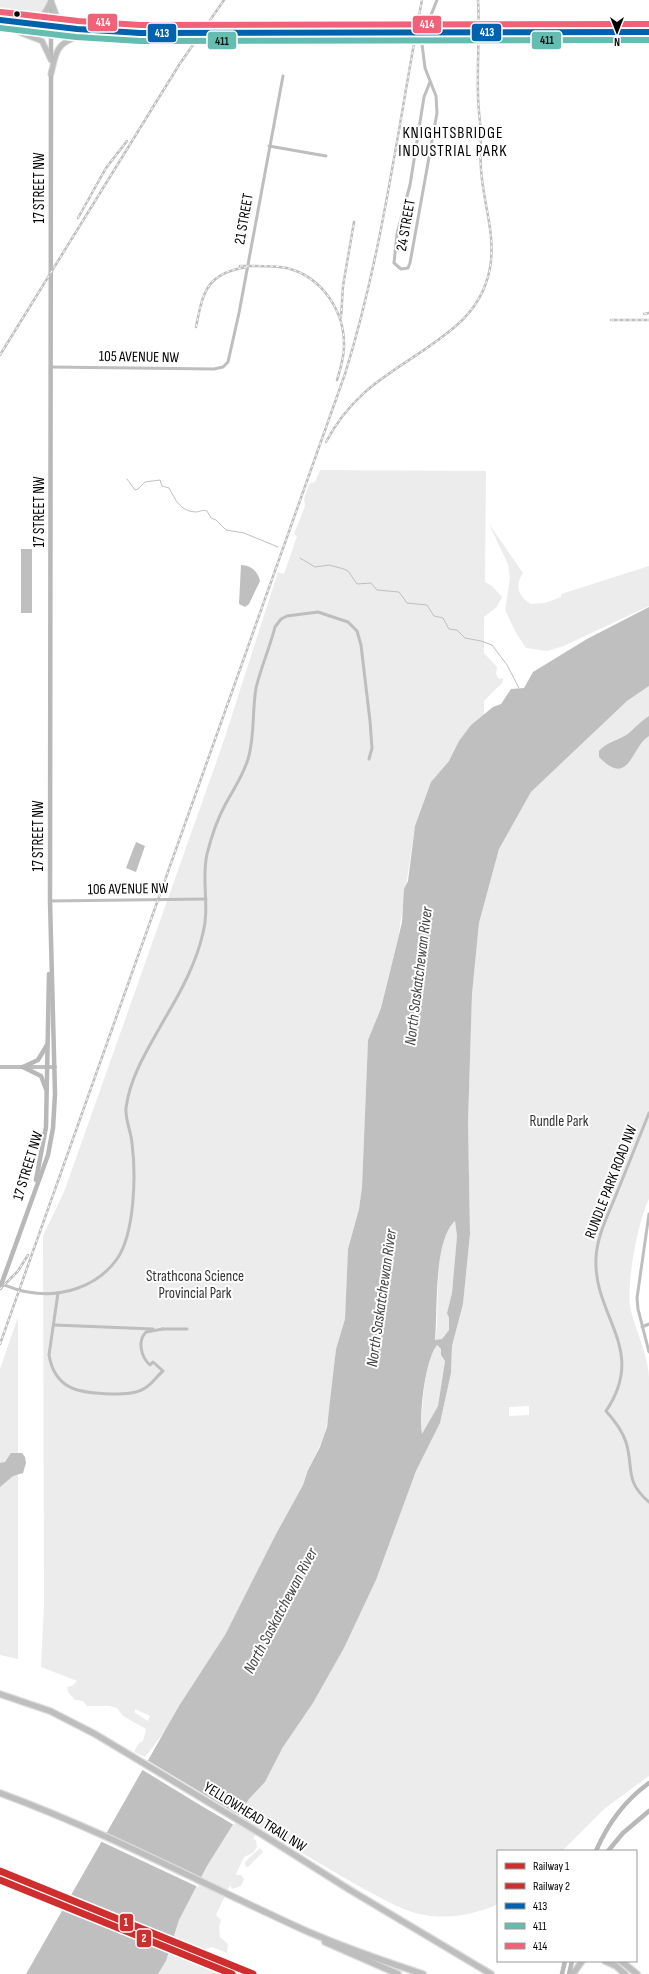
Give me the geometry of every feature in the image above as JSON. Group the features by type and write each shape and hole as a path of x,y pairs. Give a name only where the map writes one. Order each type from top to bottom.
{"highway":[{"name":"YELLOWHEAD TRAIL NW","path":"0,1694 62,1717 116,1747 491,1974"},
{"path":"0,1794 61,1817 305,1930 348,1948 423,1974"},
{"path":"0,1797 27,1803"},
{"path":"305,1930 332,1946 398,1974"},
{"path":"572,1974 581,1962"},
{"path":"607,1962 616,1966 626,1974"},
{"path":"622,1962 637,1974"},
{"path":"475,1964 496,1974"}],"main road":[{"path":"23,23 39,18 45,14 51,1"},
{"path":"51,1 51,60"},
{"path":"51,1 57,17 77,29"},
{"path":"0,20 77,29 140,33 649,32"},
{"path":"0,28 51,34 174,40 649,39"},
{"path":"11,30 42,41 51,60"},
{"path":"52,74 58,48 66,41 81,36"},
{"name":"17 STREET NW","path":"48,1068 50,950 51,60"},
{"name":"17 STREET NW","path":"1,1286 49,1148 52,1128 55,1067 50,950"},
{"path":"23,1067 38,1060 48,1043"},
{"path":"23,1067 40,1076 48,1094"},
{"path":"31,1201 44,1141 48,1094 48,1068"},
{"path":"596,1850 603,1835 619,1809 649,1783"},
{"path":"609,1850 623,1833 648,1813"},
{"path":"562,1974 565,1962"},
{"path":"569,1974 572,1962"}],"street":[{"path":"430,82 422,55 423,36 437,0"},
{"name":"21 STREET","path":"225,365 229,359 239,314 283,76"},
{"name":"24 STREET","path":"430,82 436,96 437,113 410,263 408,268 401,269 394,263 397,234 410,185 424,97 430,82"},
{"path":"269,146 326,156"},
{"name":"105 AVENUE NW","path":"51,367 214,369 225,365"},
{"path":"1,1286 29,1292 58,1293 75,1290 106,1271 118,1258 127,1240 130,1226 134,1170 132,1143 126,1115 128,1096 145,1056 192,967 203,934 207,912 206,855 221,813 238,782 248,758 252,740 256,689 275,627 281,619 293,614 318,612 348,622 357,631 361,644 370,721 372,748 369,759"},
{"name":"106 AVENUE NW","path":"50,901 206,899"},
{"path":"0,1067 55,1067"},
{"name":"RUNDLE PARK ROAD NW","path":"649,1113 601,1233 596,1259 597,1282 618,1341 622,1362 620,1386 606,1411 618,1425 624,1436 627,1444 630,1472 634,1485 649,1502"},
{"path":"649,1214 637,1298 642,1327 649,1352"},
{"path":"58,1293 55,1325 49,1355 53,1370 58,1377 68,1387 78,1391 100,1394 125,1394 142,1390 150,1385 163,1371 153,1362 150,1365 144,1358 142,1340 146,1332 163,1329"},
{"path":"642,1327 649,1324"},
{"path":"55,1325 187,1329"}],"green space":[{"path":"0,0 47,0 45,8 41,13 30,18 0,14"},
{"name":"Strathcona Science Provincial Park","path":"320,470 486,471 485,582 492,586 502,597 497,607 484,617 484,653 497,667 496,674 499,679 503,678 503,682 484,701 484,715 471,725 449,761 431,782 414,833 398,939 381,1008 368,1040 362,1187 359,1209 348,1249 345,1319 336,1349 330,1409 324,1437 308,1470 303,1485 276,1534 225,1635 169,1726 145,1757 134,1752 138,1744 143,1741 146,1729 123,1716 117,1708 109,1706 87,1706 83,1701 75,1700 68,1692 67,1687 72,1686 77,1681 41,1667 44,1604 43,1236 64,1192 222,746 278,572 284,574 297,536 294,534 305,506 304,499 309,484 315,482","holes":["135,1709 150,1716 148,1721 135,1713"]},
{"path":"489,524 523,573 519,582 519,591 523,598 531,604 545,603 561,597 561,594 649,566 649,606 564,646 547,651 526,648 515,631 505,610 510,579 508,564"},
{"name":"Rundle Park","path":"649,686 649,1199 637,1238 631,1271 630,1300 631,1311 647,1362 649,1378 649,1776 604,1809 563,1850 497,1850 497,1904 480,1911 462,1915 443,1917 424,1915 401,1908 312,1859 259,1827 253,1839 256,1840 257,1847 253,1853 244,1857 236,1874 241,1875 244,1879 241,1886 233,1889 230,1886 233,1879 216,1915 221,1920 219,1927 220,1937 228,1944 227,1953 212,1947 201,1950 198,1948 191,1961 201,1965 209,1964 231,1970 231,1974 158,1974 166,1961 179,1920 207,1866 249,1799 265,1782 283,1747 313,1703 344,1648 376,1580 416,1471 440,1423 451,1373 452,1346 463,1304 470,1234 468,1122 472,994 479,923 499,849 531,792 627,701","holes":["529,1406 529,1415 509,1416 509,1407"]},
{"path":"455,1221 457,1236 452,1293 447,1313 449,1318 449,1330 442,1339 435,1341 440,1260 447,1231"},
{"path":"18,1317 18,1659 0,1655 0,1369"},
{"path":"437,1345 441,1349 441,1355 445,1360 438,1406 422,1435 422,1414 426,1375 429,1363"},
{"path":"260,1848 263,1852 248,1867 245,1866 245,1862"}],"water":[{"path":"21,549 32,549 32,613 21,613"},
{"path":"241,565 248,566 254,570 260,581 249,604 245,607 239,604"},
{"name":"North Saskatchewan River","path":"649,607 649,686 627,701 531,792 499,849 479,923 472,994 468,1122 470,1234 463,1304 452,1346 451,1373 440,1423 416,1471 376,1580 344,1648 313,1703 283,1747 265,1782 249,1799 207,1866 179,1920 166,1961 158,1974 26,1974 179,1706 225,1635 276,1534 303,1485 327,1427 336,1349 345,1319 348,1249 359,1209 362,1187 368,1040 381,1008 398,939 402,922 404,889 408,881 415,826 431,782 449,761 459,741 471,725 493,707 501,704 511,689 524,688 533,672 587,639","holes":["455,1221 457,1236 452,1293 447,1313 449,1318 449,1330 442,1339 435,1340 440,1260 443,1244 448,1231","437,1345 441,1349 441,1355 445,1361 438,1406 422,1434 421,1414 426,1374 429,1362"]},
{"path":"649,716 649,736 643,741 624,767 617,769 609,766 599,757 599,751 602,748 609,743 622,738"},
{"path":"136,842 145,846 136,872 126,868"},
{"path":"11,1453 22,1453 25,1457 26,1463 23,1473 13,1476 0,1487 0,1463 5,1462"}],"pier":[{"path":"147,1760 240,1816 234,1825 141,1769"},
{"path":"104,1833 202,1879 198,1887 100,1841"},
{"path":"67,1898 174,1941 173,1944 66,1900"}],"waterway":[{"path":"127,479 135,490 145,482 160,480 162,486 169,488 179,504 185,509 195,512 204,510 207,511 211,518 216,520 226,530 244,533 278,547"},
{"path":"300,558 315,567 329,565 344,569 348,571 357,584 371,583 377,590 399,592 407,603 427,605 434,616 443,618 449,629 457,630 465,638 492,645 507,665 519,688"}],"railway":[{"path":"0,355 179,65 224,0"},
{"path":"0,1344 345,374 370,282 380,235 422,0"},
{"path":"326,442 339,421 369,388 439,340 457,325 474,306 486,284 490,268 491,243 482,182 481,164 481,133 478,104 478,0"},
{"path":"78,218 106,168 127,141"},
{"path":"341,317 343,286 354,222"},
{"path":"240,266 270,266 287,268 311,279 321,287 336,309 343,334 344,347 342,364 337,380"},
{"path":"196,327 201,303 209,286 215,279 223,274 247,267"},
{"path":"644,314 649,313"},
{"path":"611,320 649,320"},
{"path":"0,1289 18,1271 28,1255"}],"rail line":[{"name":"1","path":"0,1871 253,1974"},
{"name":"2","path":"0,1880 232,1974"}],"transit line":[{"name":"414","path":"1,12 78,21 140,25 649,24"},
{"name":"413","path":"0,20 77,29 140,33 649,32"},
{"name":"411","path":"0,28 76,37 140,41 649,40"}],"district":[{"name":"KNIGHTSBRIDGE INDUSTRIAL PARK","path":"453,142"}]}
